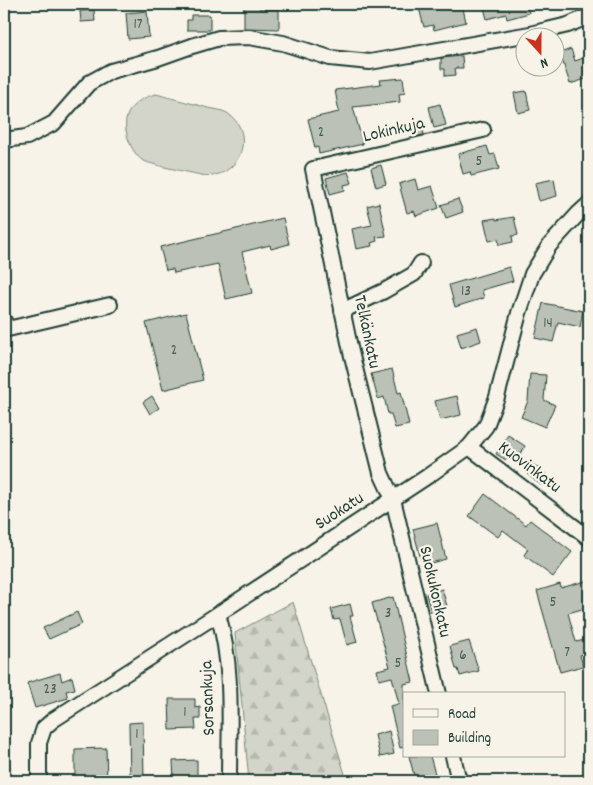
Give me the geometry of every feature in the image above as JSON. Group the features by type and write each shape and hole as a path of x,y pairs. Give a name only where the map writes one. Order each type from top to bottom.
{"street":[{"path":"4,140 27,137 54,123 89,83 111,71 219,38 249,38 283,43 330,58 370,62 530,34 568,25 589,16"},
{"name":"Lokinkuja","path":"314,169 483,130"},
{"name":"Telkänkatu","path":"314,169 342,311 381,474 393,499"},
{"name":"Suokatu","path":"40,781 39,743 44,728 53,720 218,614 469,447 486,426 497,397 519,313 532,274 549,246 589,204"},
{"path":"342,311 414,274 421,263"},
{"path":"4,321 8,329 110,304"},
{"name":"Kuovinkatu","path":"469,447 589,538"},
{"name":"Suokukonkatu","path":"393,499 438,692"},
{"name":"Sorsankuja","path":"218,614 227,656 229,781"},
{"path":"453,758 459,781"}],"green space":[{"path":"156,94 227,113 236,122 241,132 240,154 234,164 225,171 214,175 201,175 152,164 140,158 134,151 126,132 127,117 130,110 140,100"},
{"path":"293,602 347,781 249,781 235,633"}],"building":[{"path":"244,4 260,4 260,9 279,9 279,29 244,28"},
{"path":"418,4 448,4 449,7 462,4 466,22 434,30 433,25 424,27"},
{"path":"483,4 529,4 529,7 527,7 529,13 507,19 506,14 487,19"},
{"path":"94,10 95,21 81,22 80,11"},
{"path":"147,11 149,37 128,39 126,13"},
{"path":"191,15 210,15 210,30 187,30 187,20 191,20"},
{"path":"571,49 575,61 589,56 589,78 570,84 566,72 566,51"},
{"path":"462,56 463,68 455,68 456,75 445,76 445,69 441,69 441,58"},
{"path":"403,78 405,93 399,94 400,102 353,107 363,144 319,154 318,147 315,148 308,119 339,112 335,90 381,84 380,80"},
{"path":"526,91 530,110 518,113 514,93"},
{"path":"440,104 446,125 434,128 429,107"},
{"path":"421,123 424,135 414,137 411,126"},
{"path":"487,146 490,155 495,154 499,169 471,176 470,172 463,174 458,154"},
{"path":"381,165 386,184 376,187 371,168"},
{"path":"348,172 352,183 344,185 345,190 330,194 326,178"},
{"path":"415,179 418,190 432,186 439,208 416,216 414,211 407,213 399,184"},
{"path":"554,179 557,196 539,201 535,183"},
{"path":"458,199 463,212 446,218 441,205"},
{"path":"379,203 386,236 376,237 377,241 371,243 372,246 356,249 352,229 372,225 367,206"},
{"path":"514,217 518,235 512,236 513,242 499,245 498,239 489,241 484,220"},
{"path":"283,218 289,244 271,249 270,245 242,252 252,293 226,299 218,264 174,273 173,269 166,270 160,247"},
{"path":"509,267 513,281 482,290 484,298 455,307 449,285"},
{"path":"543,303 583,311 580,327 558,322 553,342 535,338"},
{"path":"186,313 203,380 163,390 146,323"},
{"path":"477,327 481,341 461,348 457,333"},
{"path":"392,369 398,393 401,392 409,425 395,428 391,414 388,414 384,397 378,399 371,374"},
{"path":"530,374 546,375 544,400 555,405 545,427 521,417 528,401"},
{"path":"152,396 159,408 150,414 143,402"},
{"path":"457,396 461,415 440,420 435,401"},
{"path":"508,435 525,446 518,458 510,453 506,460 496,454"},
{"path":"534,465 548,476 541,485 527,474"},
{"path":"485,494 526,525 530,520 572,552 553,577 524,555 528,549 503,530 498,537 469,516"},
{"path":"437,523 446,559 431,563 429,558 421,560 413,529"},
{"path":"589,580 589,607 568,613 576,642 589,639 589,652 580,655 583,666 560,672 537,591 560,584 561,588"},
{"path":"442,589 447,606 431,612 426,594"},
{"path":"393,597 413,682 404,684 403,747 400,748 390,706 399,704 392,677 379,680 377,670 390,667 372,603"},
{"path":"350,604 353,616 350,616 357,642 347,645 340,619 334,620 331,609"},
{"path":"77,612 82,624 49,639 43,628"},
{"path":"469,641 479,671 460,676 458,669 456,669 450,646"},
{"path":"60,673 62,681 72,677 75,689 66,691 68,698 35,708 27,683"},
{"path":"169,699 195,699 195,708 200,707 200,719 195,719 196,729 170,730"},
{"path":"143,722 144,781 130,781 129,723"},
{"path":"389,731 394,754 380,757 375,735"},
{"path":"106,748 107,781 75,781 75,749"},
{"path":"410,758 431,758 435,774 415,779"},
{"path":"197,760 197,781 174,781 173,761"}]}
